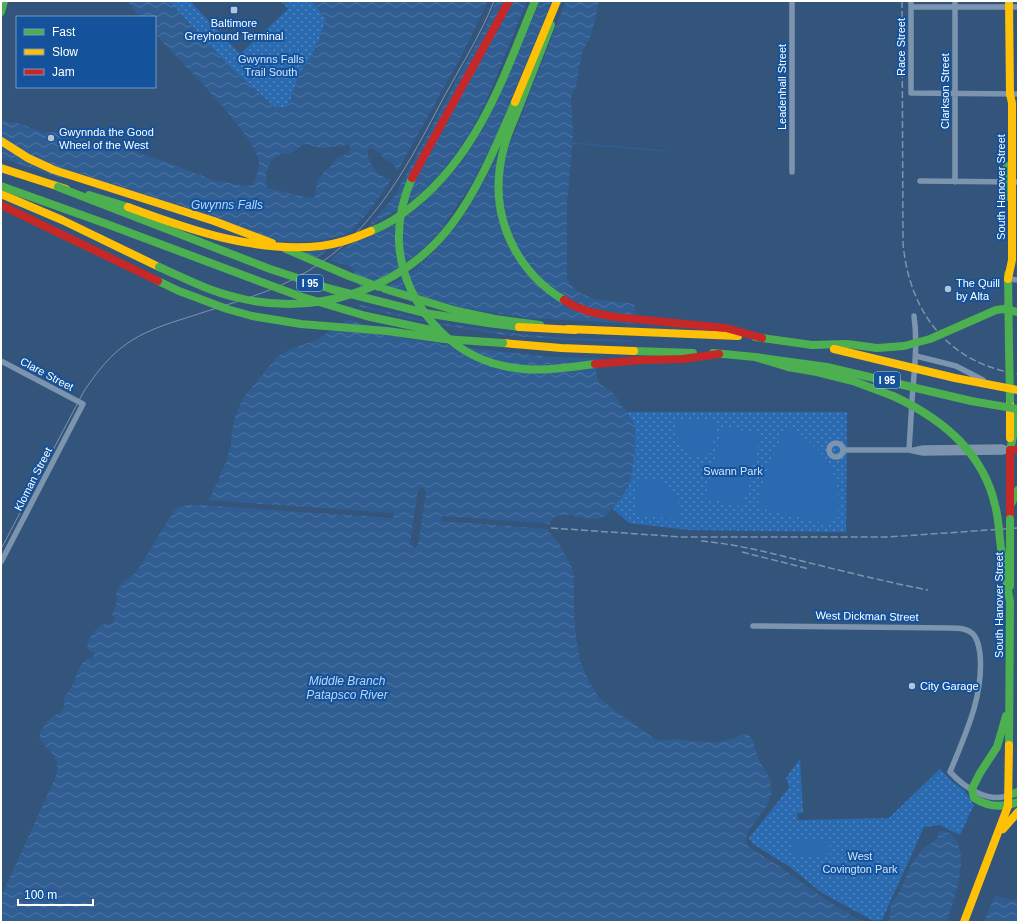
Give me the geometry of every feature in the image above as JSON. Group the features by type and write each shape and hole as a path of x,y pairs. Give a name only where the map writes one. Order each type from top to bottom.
{"main road":[{"path":"1,12 4,1"},
{"path":"509,1 415,172 405,194 399,226 399,252 406,280 417,304 438,331 458,347 480,359 521,369 538,369 630,360 685,359 719,354"},
{"path":"58,187 110,201 201,232 264,246 293,248 319,246 343,242 367,234 390,223 411,208 433,188 460,157 476,134 489,110 535,1"},
{"path":"1,194 62,220 182,278 237,298 267,304 302,305 323,303 364,292 388,281 419,260 440,239 454,220 476,184 494,150 557,1"},
{"path":"560,1 507,139 500,162 498,186 500,208 508,237 517,255 530,273 543,286 564,301 582,309 615,317 726,328 762,338"},
{"name":"South Hanover Street","path":"964,922 998,835 1008,806 1009,795 1010,507 1014,450 1010,400 1008,279 1013,182 1007,102 1014,94 1012,5"},
{"path":"1,141 28,158 54,170 237,229 348,276 424,302 476,315 575,330"},
{"name":"I 95","path":"1,168 58,187 306,282 394,306 466,320 521,327 704,334 762,338 861,354 955,378 1018,389"},
{"name":"I 95","path":"1,186 108,224 249,279 298,296 381,320 503,343 575,349 719,354 755,357 827,367 971,400 1018,409"},
{"path":"1,205 179,291 227,309 258,317 301,324 387,331 444,339 503,343"},
{"path":"812,345 847,344 877,348 904,346 930,339 996,310 1004,309 1018,312"},
{"path":"755,357 788,367 841,378 877,390 924,411 942,423 958,437 981,469 986,478 994,501 1010,602"},
{"path":"1014,450 1018,414"},
{"path":"1010,507 1018,490"},
{"path":"1010,697 999,740 972,790 974,798 984,804 1008,806 1018,802"},
{"path":"1009,765 1017,775"},
{"path":"1009,795 1018,792"},
{"path":"998,835 1018,812"}],"street":[{"name":"Leadenhall Street","path":"792,1 792,172"},
{"path":"911,4 1012,5"},
{"name":"Race Street","path":"911,4 911,93 955,93"},
{"name":"Clarkson Street","path":"955,4 955,182"},
{"path":"955,93 1014,94"},
{"path":"920,181 1013,182"},
{"path":"1008,279 1018,280"},
{"path":"909,450 917,337 914,316"},
{"path":"916,356 956,366 990,383 1002,387 1018,389"},
{"name":"Clare Street","path":"1,361 83,404"},
{"name":"Kloman Street","path":"1,562 83,404"},
{"path":"843,450 909,450 936,452 1002,452 1014,450"},
{"name":"West Dickman Street","path":"753,626 960,628 972,633 977,639 979,646 980,669 977,696 971,718 950,772 959,782 972,790"},
{"path":"972,790 992,798 1009,795"}],"green space":[{"name":"Gwynns Falls Trail South","path":"169,1 190,1 240,54 288,9 281,1 312,1 326,19 319,40 310,58 299,74 290,101 285,107 276,108 228,65"},
{"name":"Swann Park","path":"625,412 847,412 846,532 689,530 629,523 613,509 628,486 633,462 635,429 634,424"},
{"path":"675,419 711,419 715,422 715,435 709,457 700,457 687,452 679,442"},
{"path":"723,426 761,435 743,507 705,498"},
{"path":"785,427 804,437 820,451 831,469 838,490 838,518 826,524 760,508 758,504 765,475"},
{"path":"639,478 657,481 670,488 678,501 679,519 638,516 635,512"},
{"name":"West Covington Park","path":"800,759 803,813 797,813 798,820 889,818 940,769 954,783 964,790 974,805 960,835 940,825 924,827 882,920 874,921 822,893 790,867 753,844 749,838 789,788 786,778"},
{"path":"791,840 830,841 830,855 791,855"}],"water":[{"name":"Middle Branch Patapsco River","path":"127,1 169,1 228,65 276,108 285,107 290,101 299,74 310,58 319,40 326,19 312,1 599,1 590,37 582,52 576,86 571,97 573,137 567,203 567,280 573,288 589,297 606,301 634,304 637,325 633,340 602,356 596,373 599,383 613,393 633,421 635,429 635,445 629,485 607,515 596,519 589,519 560,515 554,517 550,522 548,531 559,544 572,568 574,577 574,616 580,661 589,682 599,698 657,741 673,739 716,743 748,734 753,740 758,759 769,777 771,788 768,803 750,828 747,834 746,843 750,848 835,906 864,922 1,922 1,897 56,776 57,763 53,755 39,738 40,735 50,719 63,710 64,698 79,669 88,658 92,659 95,654 87,647 95,630 103,625 112,624 115,618 112,615 117,601 116,594 118,588 137,571 174,511 179,507 197,505 210,498 226,462 231,445 232,431 236,414 244,397 278,356 291,349 316,340 351,318 356,312 360,297 360,287 353,269 350,266 276,248 245,235 88,183 1,162 1,120 21,124 42,132 58,132 60,137 82,139 93,143 103,142 155,158 213,180 245,186 253,185 258,172 259,164 255,152 246,136 232,117 156,35 156,16 139,16","holes":["304,144 321,148 349,145 351,149 347,154 337,158 317,181 315,197 309,198 267,188 266,178 269,164 276,157 281,154 292,152","371,148 381,154 383,158 394,165 401,177 389,179 379,174 368,156 367,149"]},
{"path":"939,831 944,831 952,835 959,847 961,857 959,880 947,922 887,922 889,920 891,904 900,891 912,863 923,849 937,839"},
{"path":"995,896 1018,901 1018,922 984,922"}],"pier":[{"path":"488,1 496,1 486,25 395,195 368,227 397,211 408,178 505,1 512,1 417,173 410,188 405,205 416,197 437,177 468,136 486,102 527,1 540,1 500,96 481,133 458,167 440,187 420,206 402,220 401,240 404,264 425,247 441,230 472,183 492,145 552,1 566,1 506,154 502,172 501,190 505,218 519,252 537,276 551,289 568,299 593,309 609,313 637,315 638,322 599,317 573,308 545,291 524,270 509,247 497,212 495,183 500,150 484,182 457,226 431,255 407,275 415,295 465,308 528,318 638,324 635,340 566,338 519,334 433,322 435,324 503,335 567,340 632,342 603,358 551,357 463,347 488,359 514,366 540,367 603,360 601,366 545,372 518,372 500,369 484,364 466,356 449,345 379,334 327,330 337,325 378,328 347,319 354,311 356,306 425,322 424,320 356,304 358,287 361,288 367,285 356,281 353,274 375,282 399,268 395,242 395,224 369,237 352,243 327,262 275,250 239,235 254,237 215,223 53,172 26,159 1,144 1,137 29,154 55,166 215,217 276,241 318,241 345,235 350,232 368,213 394,176 399,176 397,172 463,53","holes":["329,249 316,259 301,252 312,251","401,278 407,292 389,286"]},
{"path":"1,158 70,181 1,164"},
{"path":"423,487 426,492 418,545 414,548 410,544 418,490"},
{"path":"204,500 394,513 393,518 184,504 197,503"},
{"path":"442,516 551,524 551,529 442,521"}],"waterway":[{"path":"573,143 665,151"}],"tram line":[{"path":"1,549 84,391 110,358 129,342 155,329 251,297 294,279 332,255 372,216 404,169 418,145 477,37 494,1"}],"railway":[{"path":"902,1 903,243 907,268 914,291 924,312 936,330 952,346 971,359 993,368 1018,374"},
{"path":"551,528 682,537 888,537 1018,528"},
{"path":"701,541 754,549 867,577 928,590"},
{"path":"742,552 809,569"}],"traffic: fast":[{"path":"1,12 4,1"},
{"path":"371,231 383,226 415,204 438,183 457,160 473,136 501,84 535,1"},
{"path":"551,25 505,144 499,172 499,198 504,225 520,258 530,272 542,284 564,300"},
{"path":"159,267 216,291 235,297 265,303 296,304 326,301 355,293 382,282 408,266 432,247 452,224 471,196 479,181 515,102"},
{"path":"1007,166 1008,197"},
{"path":"412,178 402,209 399,226 399,243 402,264 409,285 419,304 432,322 447,337 464,350 483,360 504,366 538,369 595,364"},
{"path":"1,186 299,296 366,316 436,331"},
{"path":"58,187 270,269 331,289 425,313 519,327"},
{"path":"89,195 128,207"},
{"path":"286,249 379,287"},
{"path":"1008,274 1009,348"},
{"path":"158,281 179,291 227,309 252,316 301,324 387,331 444,339 503,343"},
{"path":"385,289 457,311 495,319 540,325"},
{"path":"812,345 847,344 877,348 904,346 930,339 996,310 1004,309 1018,312"},
{"path":"755,337 812,345"},
{"path":"1009,348 1010,400"},
{"path":"634,351 693,353"},
{"path":"713,353 755,357 788,367 817,372 853,381 893,396"},
{"path":"755,357 827,367 971,401 1018,409"},
{"path":"893,396 928,415 943,426 958,439 981,469 989,486 996,510 1010,602"},
{"path":"1010,450 1018,414"},
{"path":"1011,504 1018,490"},
{"path":"1010,519 1010,586"},
{"path":"1009,745 1010,602"},
{"path":"972,789 980,773 997,747 1006,716"},
{"path":"972,789 974,798 990,805 1001,806 1018,802"},
{"path":"1009,795 1018,792"}],"traffic: slow":[{"path":"515,102 557,1"},
{"path":"1008,279 1012,260 1012,103 1010,94 1009,1"},
{"path":"1,141 28,158 54,170 214,221 272,243"},
{"path":"1,168 66,189"},
{"path":"1,194 62,220 159,267"},
{"path":"128,207 175,224 223,238 272,246 296,247 328,245 371,231"},
{"path":"519,327 575,330"},
{"path":"568,329 738,336"},
{"path":"503,343 561,348 634,351"},
{"path":"834,349 955,378 1018,390"},
{"path":"1010,403 1010,438"},
{"path":"964,922 1008,806 1009,745"},
{"path":"1003,829 1018,812"}],"traffic: jam":[{"path":"412,178 509,1"},
{"path":"1,205 158,281"},
{"path":"564,300 574,306 590,312 615,317 726,328 762,338"},
{"path":"595,364 642,360 683,359 719,354"},
{"path":"1010,519 1010,450 1018,450"}],"place":[{"name":"Baltimore Greyhound Terminal","path":"234,10"},
{"name":"Gwynnda the Good Wheel of the West","path":"51,138"},
{"name":"The Quill by Alta","path":"948,289"},
{"name":"City Garage","path":"912,686"}],"water label":[{"name":"Gwynns Falls","path":"227,205"}]}
